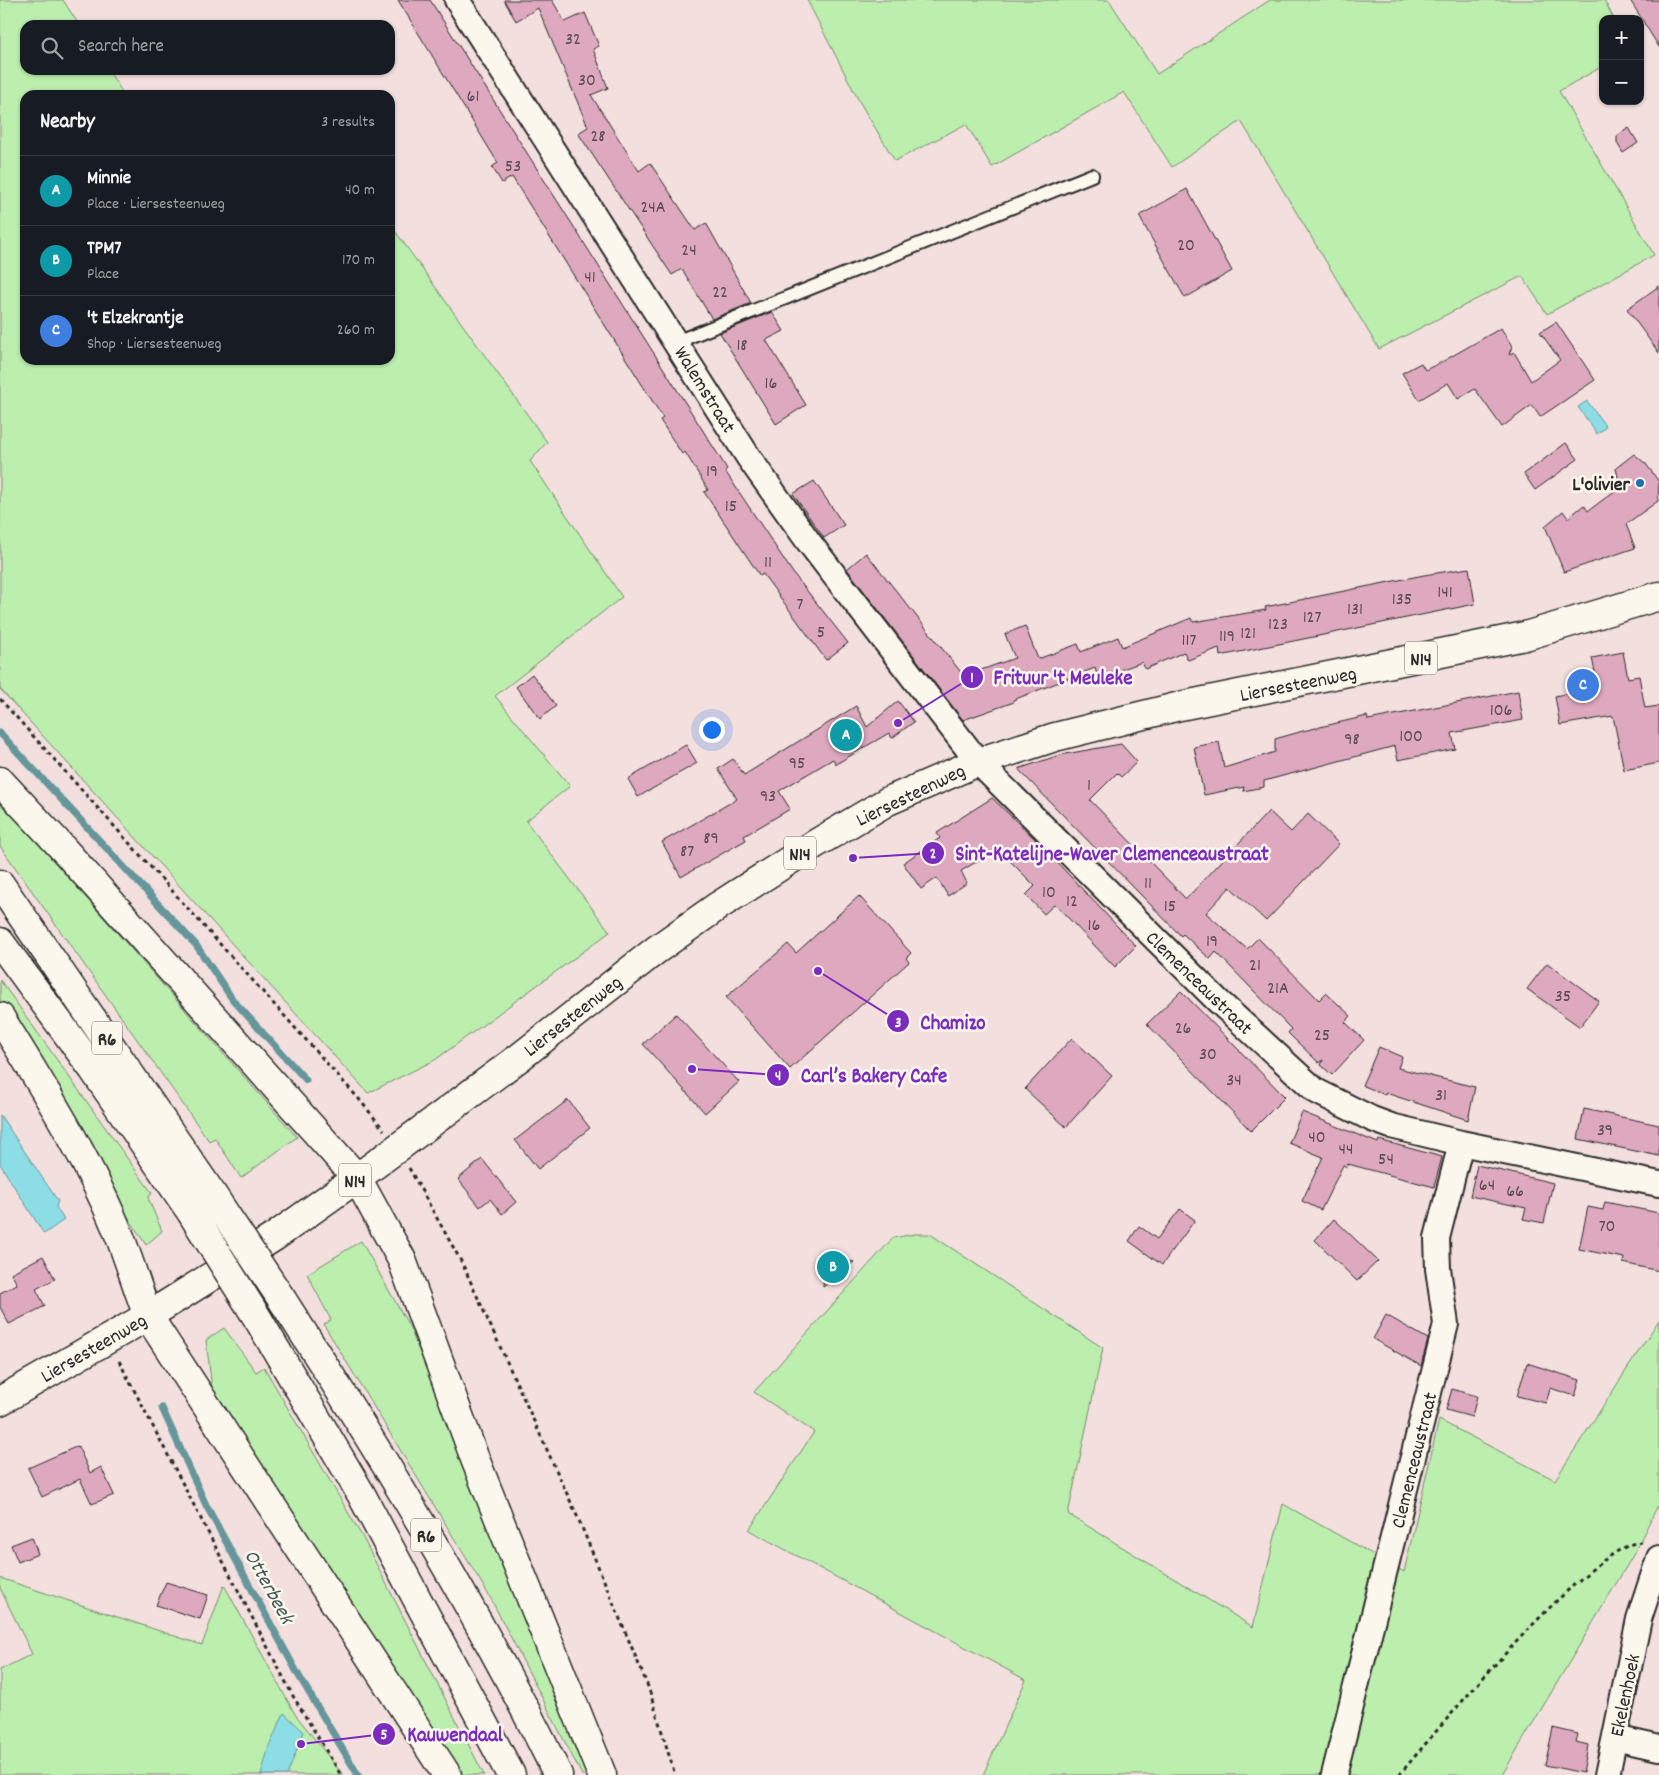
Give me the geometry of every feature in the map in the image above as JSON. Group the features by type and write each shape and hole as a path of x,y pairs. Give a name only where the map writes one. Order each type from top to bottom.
{"main road":[{"name":"Liersesteenweg","path":"0,1401 148,1316 274,1237 513,1062 656,950 718,906 815,844 888,802 978,762 1055,737 1180,706 1525,636 1659,596"},
{"path":"0,781 57,842 357,1178 402,1260 475,1459 602,1775"},
{"name":"R6","path":"0,884 212,1194 336,1383 454,1581 528,1714 558,1775"},
{"name":"R6","path":"0,942 93,1069 191,1212 258,1319 361,1494 511,1775"},
{"path":"0,1017 42,1085 82,1160 119,1236 148,1316 447,1775"}],"street":[{"name":"Walemstraat","path":"457,0 750,458 808,541 978,762"},
{"name":"Clemenceaustraat","path":"978,762 1218,1001 1316,1091 1385,1124 1460,1143 1659,1184"},
{"name":"Clemenceaustraat","path":"1334,1775 1446,1324 1438,1269 1437,1238 1460,1143"},
{"name":"Ekelenhoek","path":"1606,1775 1655,1550"},
{"path":"1615,1738 1659,1748"}],"lane":[{"path":"676,342 1092,175"}],"path":[{"path":"108,1339 288,1688 341,1775"},
{"path":"1399,1775 1448,1717 1558,1598 1604,1558 1633,1541 1655,1550"}],"green space":[{"path":"0,0 63,0 76,20 20,20 20,75 111,75 121,90 20,90 20,365 395,365 395,231 547,442 530,461 622,597 495,696 570,786 526,821 610,932 435,1060 368,1093 0,689"},
{"path":"807,0 1109,0 1157,74 1270,0 1604,0 1612,15 1599,15 1599,68 1559,91 1654,255 1547,314 1522,276 1379,349 1241,121 1172,167 1124,92 992,167 966,124 895,161 859,101"},
{"path":"0,803 36,841 297,1137 241,1178 215,1138 209,1141 0,846"},
{"path":"0,980 152,1193 148,1198 162,1231 146,1245 121,1206 89,1138 39,1054 0,1003"},
{"path":"915,1234 930,1234 1103,1348 1068,1514 1253,1627 1283,1504 1404,1572 1439,1420 1555,1480 1659,1320 1659,1503 1632,1557 1502,1775 983,1775 1026,1680 749,1530 814,1432 754,1392 893,1238"},
{"path":"361,1241 409,1326 591,1775 582,1775 490,1597 324,1325 331,1320 307,1274"},
{"path":"224,1328 256,1372 264,1367 363,1538 484,1775 460,1775 213,1396 206,1340"},
{"path":"0,1578 202,1645 224,1585 295,1714 343,1775 0,1775 0,1670 32,1654 0,1588"}],"water":[{"path":"1587,401 1606,427 1597,434 1578,407"},
{"path":"0,1115 58,1201 56,1207 64,1220 44,1234 0,1164"},
{"path":"284,1713 304,1732 287,1775 261,1775 269,1746"}],"building":[{"path":"398,0 430,0 719,456 727,469 725,471 793,573 848,643 826,660 763,574 760,576 704,492 708,490 696,470 685,452 682,454 660,420 663,418 512,177 502,183 492,167 498,163"},
{"path":"504,0 552,0 565,22 585,13 599,46 593,49 608,88 591,95 639,171 650,163 695,230 706,223 751,303 712,319 682,269 672,275 578,133 588,127 538,8 516,21"},
{"path":"1630,0 1659,0 1659,47 1644,23 1644,15 1639,15"},
{"path":"1629,128 1638,143 1623,153 1617,143 1617,136"},
{"path":"1187,189 1232,271 1185,298 1139,216"},
{"path":"1659,286 1659,353 1627,309"},
{"path":"772,312 784,331 766,340 806,405 776,424 720,333"},
{"path":"1556,322 1595,380 1540,417 1532,405 1502,427 1475,389 1458,399 1448,383 1419,400 1402,373 1421,363 1425,370 1501,328 1512,346 1509,355 1514,352 1531,381 1560,360 1540,332"},
{"path":"1566,443 1578,459 1535,490 1524,474"},
{"path":"1634,454 1646,464 1659,482 1658,501 1626,524 1635,548 1564,572 1545,526 1563,511 1568,518 1584,505 1588,511 1620,487 1616,468"},
{"path":"814,481 844,525 824,538 793,494"},
{"path":"866,553 964,676 1015,658 1005,634 1025,626 1038,659 1078,644 1081,652 1118,637 1122,647 1191,618 1193,622 1266,610 1265,607 1424,575 1469,568 1475,604 1220,656 1219,648 1188,660 1184,652 1145,669 1142,662 1098,678 1095,668 1013,700 1014,702 963,720 847,569"},
{"path":"1623,652 1628,678 1639,676 1645,708 1659,706 1659,763 1624,770 1613,716 1560,725 1555,696 1574,692 1572,681 1596,677 1592,658"},
{"path":"532,674 556,706 540,719 516,687"},
{"path":"1518,691 1523,720 1452,733 1455,749 1398,760 1395,746 1264,781 1264,787 1243,791 1244,787 1204,795 1194,747 1219,742 1224,768 1275,752 1275,739 1303,731 1367,716 1368,720"},
{"path":"898,701 914,722 892,738 889,733 836,764 833,759 779,791 790,809 744,836 746,840 681,877 662,842 737,799 718,769 733,759 744,775 856,706 867,727"},
{"path":"1121,744 1137,762 1121,777 1117,773 1090,800 1186,899 1269,811 1291,832 1308,814 1339,844 1266,921 1230,887 1206,913 1247,949 1258,938 1319,1000 1326,993 1351,1016 1345,1022 1364,1040 1332,1075 1321,1065 1323,1060 1319,1063 1288,1033 1291,1029 1216,952 1210,959 1183,934 1181,936 1018,769 1060,755"},
{"path":"686,745 697,763 638,797 628,779"},
{"path":"992,798 1034,838 1136,946 1115,967 1055,904 1044,914 1026,895 1035,886 998,849 961,871 967,883 948,896 937,878 921,889 903,863 940,838 937,833"},
{"path":"859,896 911,953 906,958 909,962 790,1069 726,997 788,944 796,953"},
{"path":"1547,963 1599,1001 1580,1027 1527,989"},
{"path":"1181,991 1285,1097 1251,1131 1147,1024"},
{"path":"676,1014 739,1082 705,1113 643,1044"},
{"path":"1072,1038 1112,1076 1066,1127 1025,1089"},
{"path":"1379,1047 1402,1057 1398,1068 1475,1087 1468,1120 1386,1093 1385,1095 1362,1085"},
{"path":"568,1100 590,1128 538,1169 515,1140"},
{"path":"1584,1109 1659,1125 1659,1156 1578,1139"},
{"path":"1302,1112 1378,1143 1379,1140 1442,1157 1434,1187 1348,1164 1347,1167 1343,1165 1321,1210 1302,1201 1323,1157 1289,1143"},
{"path":"482,1159 516,1202 502,1214 490,1199 480,1207 458,1179"},
{"path":"1477,1165 1553,1183 1544,1223 1523,1219 1526,1208 1470,1196"},
{"path":"1605,1202 1659,1213 1659,1271 1623,1263 1624,1258 1579,1249 1588,1207 1603,1210"},
{"path":"1180,1209 1195,1220 1162,1265 1129,1241 1139,1226 1157,1239"},
{"path":"1334,1219 1378,1261 1357,1281 1315,1240"},
{"path":"834,1253 838,1259 854,1262 823,1287 824,1270 820,1265"},
{"path":"43,1256 55,1279 36,1289 45,1306 9,1324 0,1307 0,1293 17,1284 11,1273"},
{"path":"1386,1315 1428,1339 1421,1366 1373,1339"},
{"path":"1527,1363 1580,1380 1575,1396 1550,1388 1546,1403 1517,1396"},
{"path":"1452,1389 1477,1396 1472,1417 1446,1410"},
{"path":"78,1446 90,1473 101,1467 114,1495 92,1504 80,1479 42,1497 28,1468"},
{"path":"32,1537 38,1554 18,1562 11,1545"},
{"path":"166,1582 208,1595 200,1619 156,1605"},
{"path":"1553,1728 1578,1734 1576,1742 1588,1745 1583,1773 1545,1765"}],"waterway":[{"path":"0,733 196,945 233,1000 306,1080"},
{"name":"Otterbeek","path":"162,1408 206,1505 299,1676 358,1775"}],"place":[{"name":"L'olivier","path":"1640,483"},
{"name":"'t Elzekrantje","path":"1583,685"},
{"name":"Frituur 't Meuleke","path":"898,723"},
{"name":"Minnie","path":"846,735"},
{"name":"Sint-Katelijne-Waver Clemenceaustraat","path":"853,858"},
{"name":"Chamizo","path":"818,971"},
{"name":"Carl’s Bakery Cafe","path":"692,1069"},
{"name":"TPM7","path":"833,1267"},
{"name":"Kauwendaal","path":"301,1744"}]}
